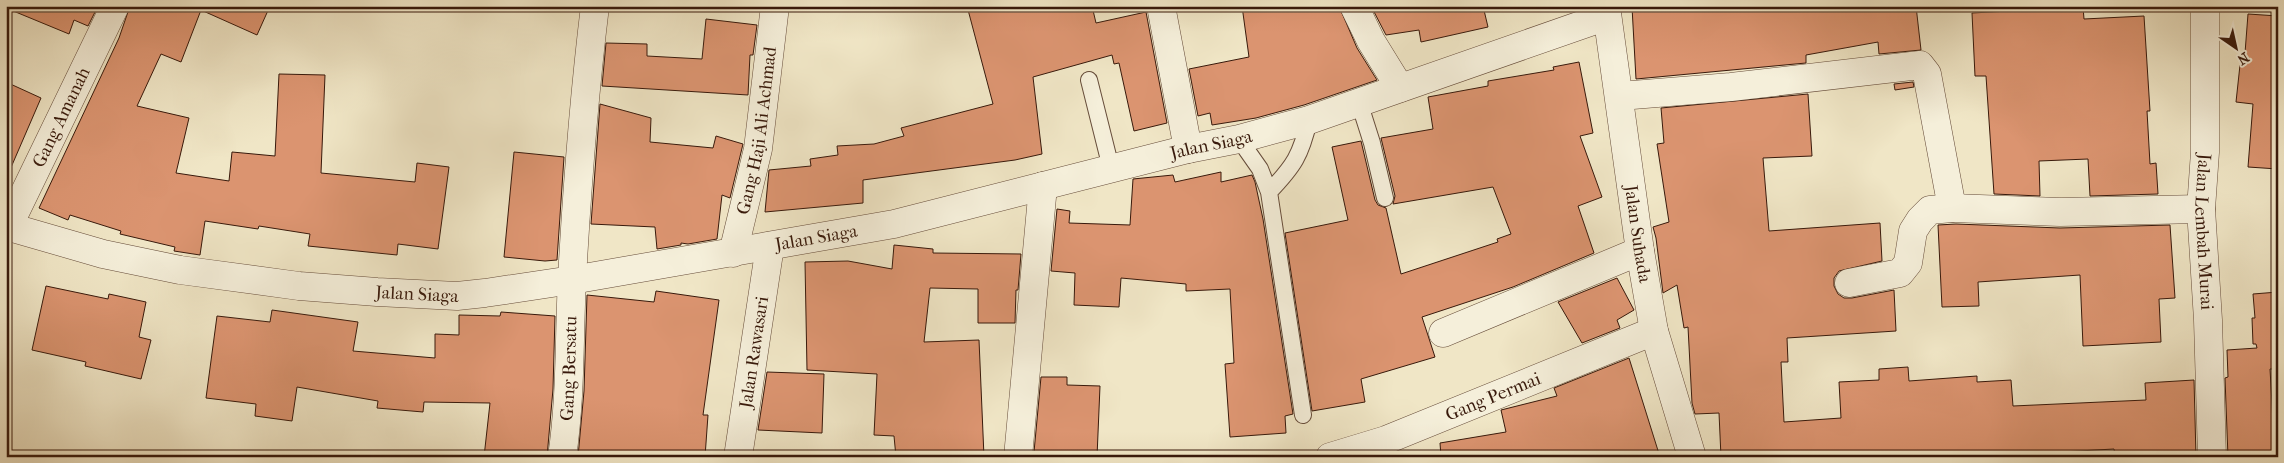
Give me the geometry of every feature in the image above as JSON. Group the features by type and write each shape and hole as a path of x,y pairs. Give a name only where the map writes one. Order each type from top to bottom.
{"street":[{"name":"Gang Amanah","path":"7,227 115,6"},
{"name":"Gang Bersatu","path":"562,457 567,420 572,330 572,280 595,6"},
{"name":"Gang Haji Ali Achmad","path":"733,253 758,149 775,6"},
{"path":"1161,6 1188,149"},
{"path":"1354,6 1371,41 1400,88"},
{"name":"Jalan Lembah Murai","path":"2205,6 2205,152 2201,209 2208,320 2212,457"},
{"name":"Jalan Siaga","path":"7,227 104,254 180,270 299,286 457,296 572,280 894,224 1188,149 1239,139 1309,120 1606,11"},
{"name":"Jalan Suhada","path":"1606,11 1620,96 1640,251 1654,331 1692,457"},
{"path":"1620,96 1731,87 1920,65 1927,74 1952,208"},
{"path":"1018,457 1043,186"},
{"path":"1849,283 1900,274 1908,263 1912,230 1930,210 1952,208 2060,212 2201,209"},
{"name":"Jalan Rawasari","path":"738,457 770,246"},
{"path":"1443,333 1640,251"},
{"name":"Gang Permai","path":"1330,457 1388,448 1654,331"}],"lane":[{"path":"1089,80 1111,168"},
{"path":"1359,102 1372,143 1385,198"},
{"path":"1269,192 1291,170 1303,146 1309,120"},
{"path":"1239,139 1260,169 1269,192 1303,415"}],"building":[{"path":"6,6 98,6 88,26 74,20 69,34 6,8"},
{"path":"130,6 270,6 257,35 201,10 181,62 161,54 137,106 189,118 176,173 229,181 232,152 275,156 279,74 325,75 321,173 415,182 417,163 449,167 438,249 398,244 397,255 308,246 310,234 259,226 258,229 205,221 200,255 174,251 175,247 120,234 121,231 70,215 68,220 39,208 119,38"},
{"path":"967,6 1092,6 1096,23 1146,12 1167,123 1134,131 1119,63 1114,64 1112,55 1033,77 1042,154 1015,160 863,180 863,203 765,212 769,170 811,166 810,159 838,155 837,146 874,144 904,136 901,128 993,104"},
{"path":"1242,6 1339,6 1357,48 1377,80 1304,105 1256,118 1212,125 1210,113 1198,116 1189,69 1249,57"},
{"path":"1371,6 1483,6 1488,27 1421,42 1419,30 1386,35"},
{"path":"1916,6 1921,50 1879,54 1878,42 1806,55 1806,63 1636,79 1632,7"},
{"path":"2083,7 2084,19 2144,16 2150,111 2147,111 2150,164 2156,163 2158,194 2090,196 2088,159 2039,161 2040,196 1994,194 1986,76 1975,76 1972,13"},
{"path":"2248,14 2278,16 2278,169 2248,167 2253,104 2236,102 2240,65 2244,66"},
{"path":"706,19 757,25 753,55 750,55 748,95 602,86 606,43 647,44 647,56 702,59"},
{"path":"1579,62 1593,133 1580,136 1602,197 1578,206 1594,253 1513,287 1422,317 1435,357 1361,379 1365,402 1312,411 1285,233 1348,220 1332,147 1361,141 1375,200 1378,205 1386,208 1401,274 1498,242 1497,239 1511,234 1493,187 1393,204 1395,196 1381,138 1433,129 1428,97 1488,86 1488,81 1554,70 1553,67"},
{"path":"6,82 41,98 6,179"},
{"path":"1913,82 1914,87 1895,90 1894,84"},
{"path":"1808,94 1812,156 1763,158 1769,231 1880,223 1882,261 1839,271 1834,278 1834,286 1838,294 1844,298 1894,290 1896,331 1787,338 1788,362 1781,362 1784,422 1841,418 1839,382 1879,380 1879,369 1908,367 1909,381 1977,376 1977,382 2011,380 2013,406 2146,400 2145,383 2194,380 2196,457 2115,457 2114,449 2043,453 2043,457 1918,457 1918,454 1862,457 1721,457 1719,413 1695,414 1692,403 1688,327 1684,328 1677,285 1663,293 1653,227 1669,222 1657,144 1664,143 1661,108"},
{"path":"600,104 651,118 650,142 713,148 716,136 743,144 730,198 722,195 717,239 688,244 681,243 681,245 657,249 655,227 591,224"},
{"path":"514,152 564,157 557,260 545,261 504,257"},
{"path":"1221,172 1221,182 1252,175 1255,182 1263,219 1293,414 1285,416 1286,433 1230,437 1225,364 1234,363 1230,289 1186,291 1186,284 1121,278 1119,307 1074,305 1075,273 1051,271 1057,209 1070,211 1069,223 1130,225 1133,179 1173,175 1175,182"},
{"path":"1938,225 2060,228 2170,225 2175,298 2159,299 2161,342 2083,346 2080,275 1978,282 1979,306 1942,307"},
{"path":"894,245 933,249 933,253 1021,254 1018,290 1016,290 1015,323 978,323 978,289 930,288 924,342 979,340 984,457 896,457 894,436 874,435 877,374 807,370 805,262 848,261 892,269"},
{"path":"1617,278 1634,310 1617,320 1620,328 1582,343 1558,302"},
{"path":"46,286 108,299 109,294 146,302 139,337 151,340 141,379 85,366 86,362 32,350"},
{"path":"656,291 719,300 703,415 708,415 705,457 578,457 584,391 587,295 654,302"},
{"path":"2278,292 2278,369 2270,369 2275,457 2228,457 2225,378 2228,377 2227,350 2257,348 2256,344 2253,344 2252,318 2255,318 2253,294"},
{"path":"272,310 358,322 353,351 435,358 435,334 459,335 459,315 500,316 501,312 555,316 553,389 547,457 484,457 490,403 424,402 423,412 377,408 378,401 297,387 292,421 255,416 256,404 206,398 217,316 270,322"},
{"path":"1629,358 1660,457 1441,457 1440,443 1506,432 1501,410 1557,396 1554,388"},
{"path":"767,372 824,374 822,433 758,430"},
{"path":"1041,377 1067,377 1067,385 1100,386 1097,457 1070,457 1071,453 1034,452"}]}
